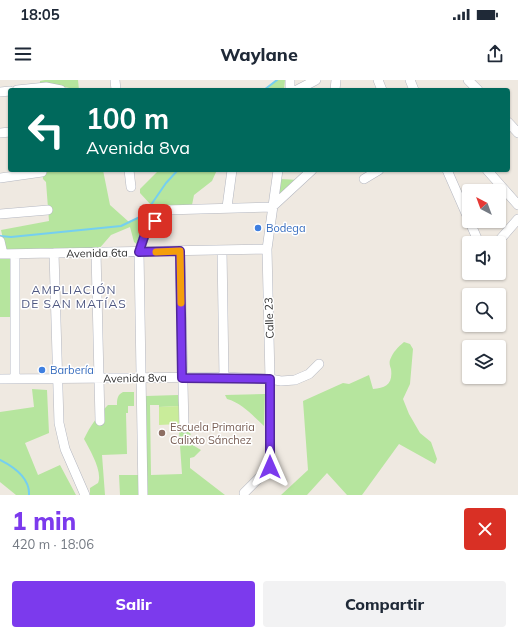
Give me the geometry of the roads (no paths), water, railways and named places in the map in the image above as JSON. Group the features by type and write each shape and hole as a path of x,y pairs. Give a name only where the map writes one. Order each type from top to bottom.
{"street":[{"path":"301,88 316,80"},
{"path":"468,80 476,88"},
{"path":"36,88 51,88"},
{"path":"510,124 518,133"},
{"path":"0,178 42,172"},
{"path":"129,172 131,187"},
{"path":"227,208 232,172"},
{"name":"Calle 23","path":"244,493 270,467 270,379 267,249 278,172"},
{"path":"143,495 139,252 146,231 165,210 272,207 310,172"},
{"path":"364,179 376,172"},
{"path":"448,172 476,236"},
{"path":"489,172 518,205"},
{"path":"0,214 48,210"},
{"path":"503,236 518,219"},
{"name":"Avenida 6ta","path":"1,249 15,254 267,249"},
{"path":"222,250 224,377"},
{"path":"180,251 184,428"},
{"path":"96,252 100,421"},
{"path":"54,253 58,379 57,409 62,438 85,495"},
{"path":"15,254 15,379"},
{"name":"Avenida 8va","path":"0,379 141,379 224,377 270,379 281,381 295,380 308,374 319,364"}],"waterway":[{"path":"267,88 277,80"},
{"path":"0,236 11,237 121,226 144,215 166,183 176,172"},
{"path":"0,460 11,466 24,478 29,489 29,495"}],"place":[{"name":"Bodega","path":"258,228"},
{"name":"Barbería","path":"42,370"},
{"name":"Escuela Primaria Calixto Sánchez","path":"162,433"}],"district":[{"name":"AMPLIACIÓN DE SAN MATÍAS","path":"74,297"}]}
